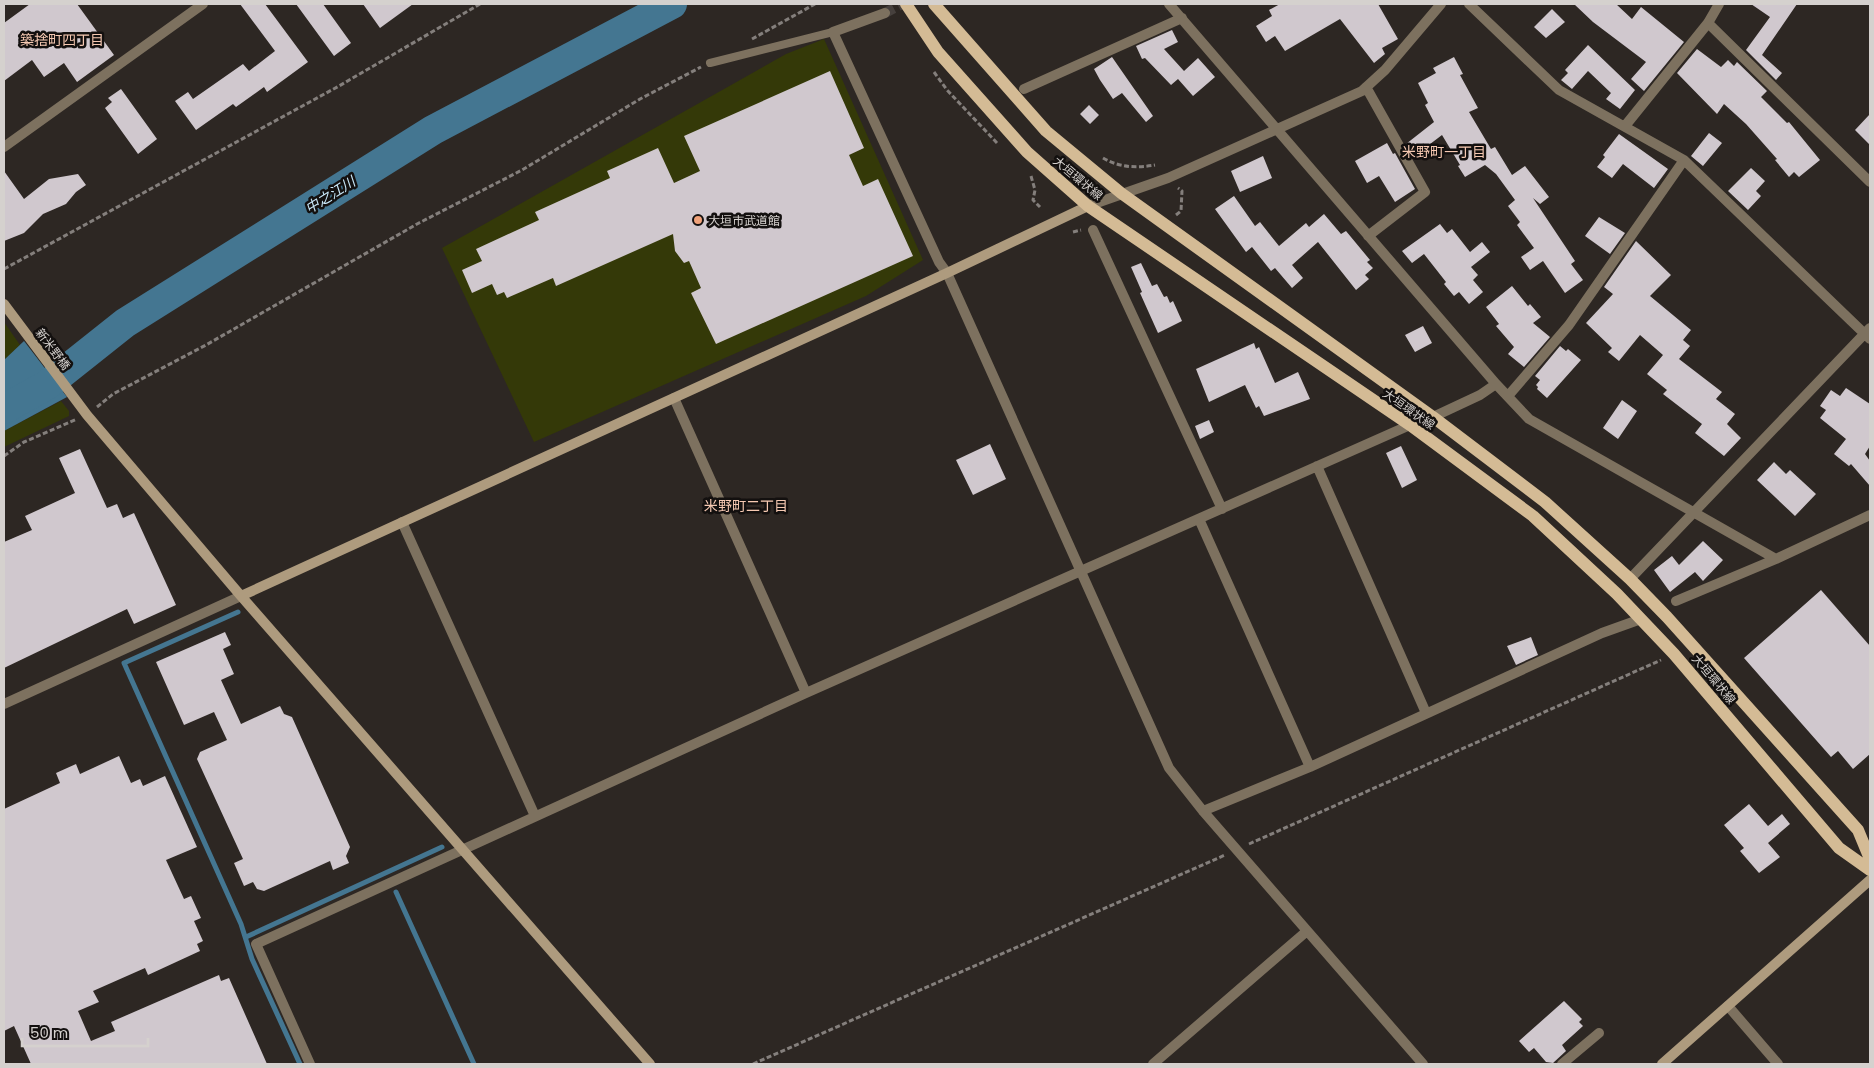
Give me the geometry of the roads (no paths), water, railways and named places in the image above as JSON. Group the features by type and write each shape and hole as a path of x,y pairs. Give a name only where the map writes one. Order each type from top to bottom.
{"main road":[{"name":"大垣環状線","path":"906,4 938,52 1027,152 1088,206 1410,425 1533,516 1674,654 1839,848 1870,870"},
{"name":"大垣環状線","path":"934,4 1046,132 1121,193 1433,417 1545,502 1630,579 1858,830 1870,859"}],"street":[{"path":"4,147 203,4"},
{"path":"1169,4 1496,384 1529,419 1776,559"},
{"path":"4,704 947,273 1088,206 1168,178 1366,88 1385,70 1441,4"},
{"path":"1469,4 1559,90 1684,160 1868,333 1630,579"},
{"path":"1625,126 1708,23 1719,4"},
{"path":"885,13 833,32 939,262 947,273 1082,570 1169,768 1236,850 1423,1064"},
{"path":"1024,89 1182,18"},
{"path":"1708,23 1870,182"},
{"path":"1366,88 1425,192 1368,236"},
{"path":"1508,396 1569,325 1684,160"},
{"path":"1093,230 1222,509"},
{"name":"新米野橋","path":"4,304 84,411 241,596 650,1064"},
{"path":"1433,417 1496,384"},
{"path":"674,398 806,693"},
{"path":"310,1064 256,944 806,693 1410,425"},
{"path":"1318,466 1426,713"},
{"path":"1676,601 1776,559 1870,515"},
{"path":"1199,519 1310,767"},
{"path":"402,522 536,816"},
{"path":"1205,813 1602,633 1642,621"},
{"path":"1662,1064 1870,880"},
{"path":"1153,1064 1307,931"},
{"path":"1728,1006 1778,1064"},
{"path":"1562,1064 1599,1033"}],"lane":[{"path":"710,62 833,32"}],"water":[{"path":"24,341 67,397 4,431 4,360"}],"waterway":[{"name":"中之江川","path":"4,409 47,385 125,323 433,130 672,4"},
{"path":"238,612 124,663 241,924 252,959 300,1064"},
{"path":"246,937 442,847"},
{"path":"396,892 474,1064"}],"tunnel":[{"path":"885,13 902,4"}],"place":[{"name":"大垣市武道館","path":"698,220"}],"district":[{"name":"築捨町四丁目","path":"62,40"},
{"name":"米野町一丁目","path":"1444,152"},
{"name":"米野町二丁目","path":"746,506"}]}
